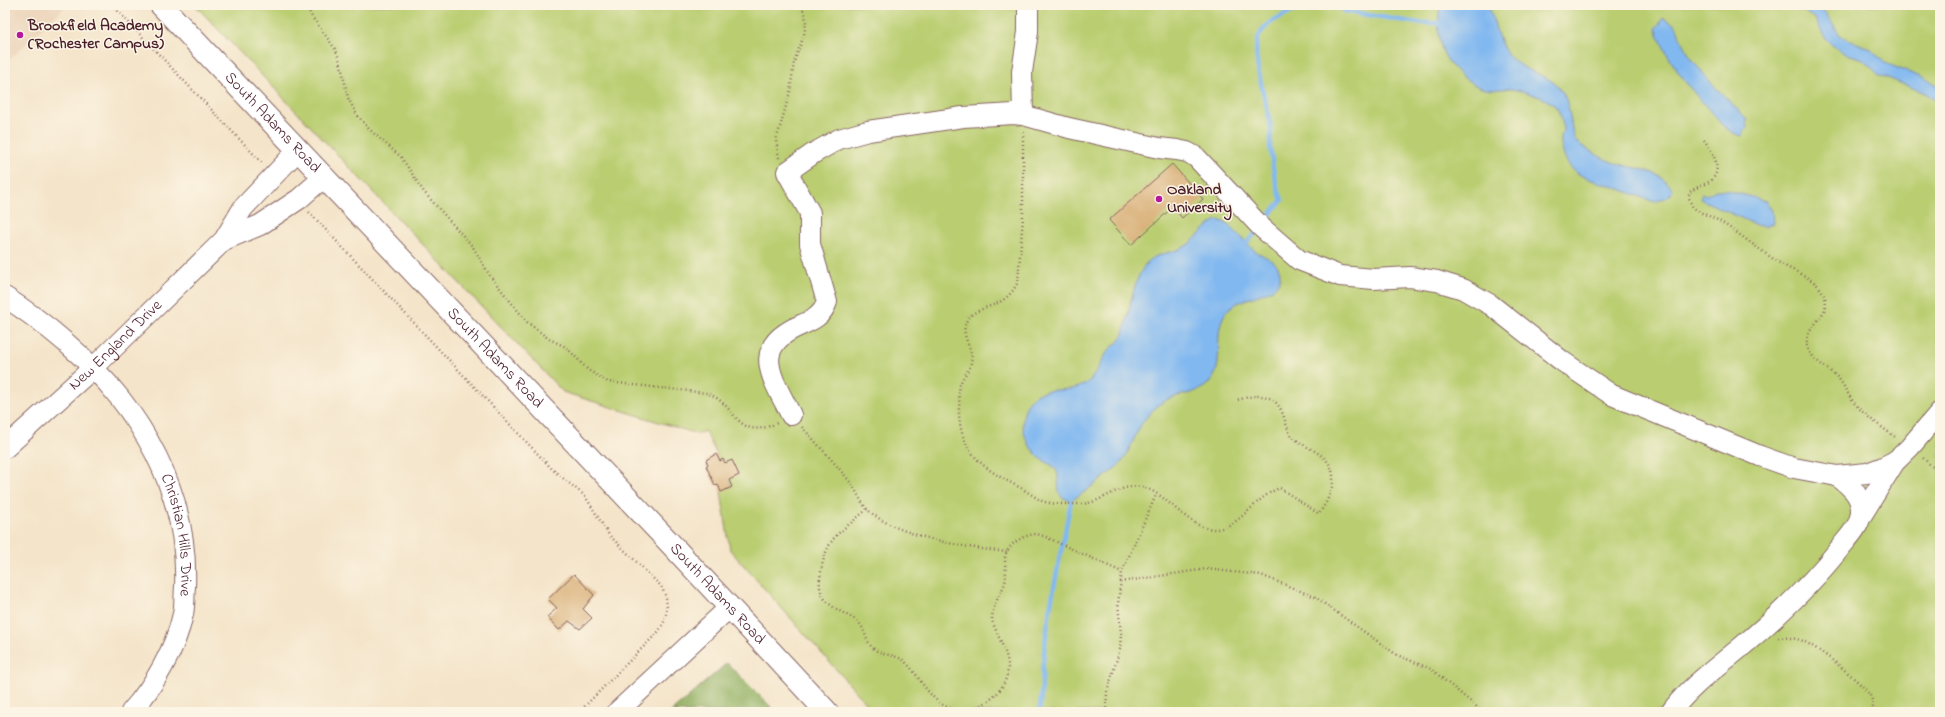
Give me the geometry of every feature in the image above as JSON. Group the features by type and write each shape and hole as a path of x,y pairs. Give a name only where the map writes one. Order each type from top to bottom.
{"main road":[{"name":"South Adams Road","path":"161,5 730,607 827,712"}],"street":[{"path":"1023,115 1022,72 1028,32 1028,5"},
{"path":"791,415 775,384 769,367 770,352 779,336 787,331 814,320 820,315 826,302 810,244 810,213 787,172 814,153 839,139 868,131 963,118 1023,115 1069,128 1159,148 1187,152 1196,157 1261,227 1299,260 1340,276 1374,279 1410,277 1436,281 1463,289 1491,305 1562,361 1612,394 1760,456 1794,468 1837,476 1867,473 1903,454"},
{"name":"New England Drive","path":"5,448 93,368 224,240 243,208 298,150"},
{"name":"New England Drive","path":"224,240 260,225 297,200 324,177"},
{"name":"Christian Hills Drive","path":"5,297 32,315 93,368 118,396 143,431 168,479 182,526 186,562 183,614 170,651 147,694 131,712"},
{"path":"1671,712 1690,690 1788,606 1834,555 1855,528 1860,518 1903,454 1940,412"},
{"path":"1837,476 1851,486 1858,495 1861,506 1860,518"},
{"path":"617,712 730,607"}],"path":[{"path":"112,5 274,175"},
{"path":"306,5 316,24 336,50 341,65 348,98 356,115 369,129 401,157 428,198 474,247 494,282 527,322 538,332 566,347 588,370 608,382 637,384 711,394 717,396 741,425 751,429 762,429 776,424 791,415 845,475 867,509 886,523 909,532 984,549 1007,552"},
{"path":"787,172 780,160 776,141 790,92 794,62 806,23 806,14 800,5"},
{"path":"1023,115 1023,217 1018,281 1014,291 1003,300 973,314 967,320 964,330 965,340 970,349 972,358 970,366 960,386 959,423 962,435 974,457 988,469 1038,498 1051,502 1081,504 1092,502 1117,490 1142,487 1198,524 1208,528 1217,529 1230,524 1267,494 1280,488 1319,514 1331,494 1333,484 1333,474 1327,461 1293,437 1286,425 1282,412 1274,400 1260,395 1238,400"},
{"path":"1704,140 1715,156 1716,169 1710,181 1689,193 1692,206 1727,226 1777,261 1815,283 1822,293 1825,309 1808,336 1807,344 1810,353 1841,381 1849,396 1859,408 1903,454 1931,464 1940,474"},
{"path":"297,200 553,470 585,496 608,535 661,586 666,597 667,606 664,620 659,631 579,712"},
{"path":"1106,712 1107,692 1120,649 1121,634 1118,604 1122,572 1156,495"},
{"path":"867,509 853,523 836,535 825,552 820,578 820,588 823,597 830,605 856,619 861,625 871,646 878,652 904,661 930,694 948,707 962,709 979,707 994,698 1004,681 1008,664 992,620 992,612 1005,581 1005,558 1011,546 1027,536 1037,534 1052,539 1122,572"},
{"path":"1120,582 1206,569 1261,575 1315,597 1397,655 1432,669 1484,712"},
{"path":"1757,634 1773,638 1795,638 1814,647 1861,684 1870,695 1873,702 1873,712"}],"shaded area":[{"name":"Brookfield Academy (Rochester Campus)","path":"5,5 67,5 5,64"}],"green space":[{"name":"Oakland University","path":"195,5 1940,5 1940,712 874,712 730,550 721,492 732,486 723,460 720,461 705,431 697,434 563,392"},
{"path":"727,663 776,712 671,712"}],"water":[{"path":"1440,5 1488,5 1503,48 1513,60 1526,69 1547,78 1559,87 1563,93 1568,104 1575,141 1607,160 1643,170 1660,177 1667,182 1673,190 1668,197 1654,202 1579,174 1568,163 1564,154 1561,143 1563,128 1562,119 1552,103 1541,97 1521,91 1507,89 1489,90 1479,87 1462,76 1448,61 1440,44 1438,26"},
{"path":"1787,5 1816,5 1824,11 1840,35 1850,41 1870,48 1885,63 1931,81 1940,87 1940,103 1925,93 1878,74 1863,59 1844,53 1825,38 1815,19 1805,12"},
{"path":"1664,18 1674,24 1684,46 1697,66 1746,118 1747,127 1742,136 1733,133 1723,126 1693,92 1676,69 1668,56 1656,28"},
{"path":"1716,190 1727,190 1766,201 1772,211 1773,223 1765,227 1756,225 1700,199 1702,194 1706,195"},
{"path":"1217,220 1225,223 1235,231 1256,252 1275,263 1280,272 1278,285 1265,293 1239,302 1226,312 1220,330 1217,367 1214,376 1205,387 1191,393 1171,398 1158,406 1141,424 1126,456 1119,465 1076,498 1063,498 1059,491 1057,471 1036,454 1031,448 1025,435 1023,421 1026,407 1032,398 1039,393 1075,388 1084,385 1091,379 1108,351 1122,336 1136,282 1145,265 1158,255 1181,249 1186,246"}],"building":[{"path":"1172,164 1203,199 1182,218 1173,207 1131,245 1109,220"},
{"path":"716,454 720,461 723,459 725,463 732,460 739,475 729,480 732,487 721,492 718,484 715,485 706,466 708,465 706,460"},
{"path":"574,574 594,595 583,609 592,618 580,629 569,621 559,630 547,617 557,608 548,599"}],"waterway":[{"path":"1263,223 1282,200 1277,187 1273,167 1270,147 1270,120 1260,81 1256,55 1257,44 1259,36 1269,24 1290,12 1313,5"},
{"path":"1340,5 1344,11 1418,23 1438,23 1442,27"},
{"path":"1242,247 1258,231"},
{"path":"1039,712 1048,621 1072,495"}],"place":[{"name":"Brookfield Academy (Rochester Campus)","path":"20,35"},
{"name":"Oakland University","path":"1159,199"}]}
